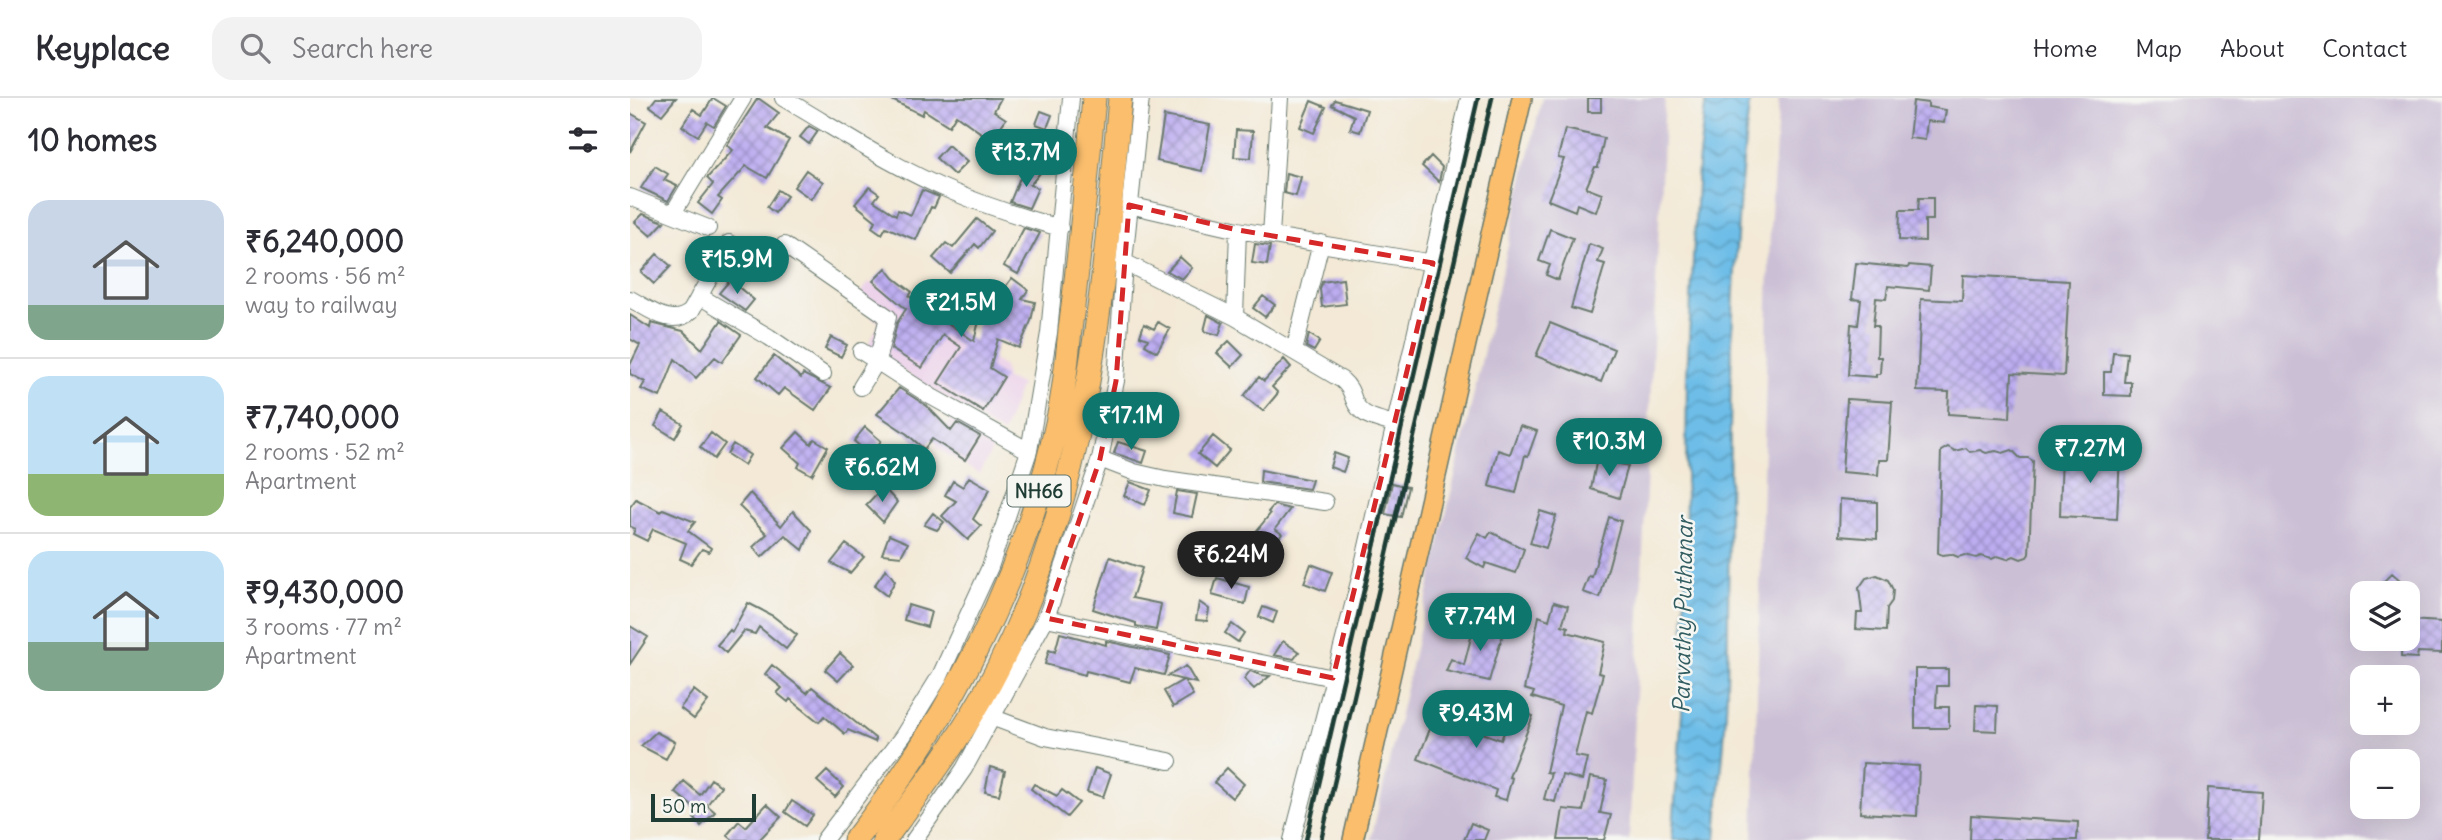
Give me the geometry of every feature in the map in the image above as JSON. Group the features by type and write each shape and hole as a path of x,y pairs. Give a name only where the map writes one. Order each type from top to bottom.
{"highway":[{"name":"NH66","path":"855,840 920,750 957,690 1010,580 1027,530 1060,411 1079,260 1094,98"},
{"name":"NH66","path":"884,840 938,767 983,696 1009,645 1055,528 1083,421 1104,278 1120,98"}],"main road":[{"path":"1353,840 1522,98"}],"street":[{"path":"783,98 951,192 1026,219 1060,228"},
{"path":"824,840 903,736 940,676 990,567 1029,451 1049,333 1071,98"},
{"path":"914,840 964,769 1046,618 1100,459 1116,381 1129,205 1141,98"},
{"path":"1271,235 1280,98"},
{"path":"1292,840 1359,582 1469,98"},
{"path":"673,213 740,99"},
{"path":"630,197 708,228"},
{"path":"1129,205 1238,230 1433,262"},
{"path":"1235,317 1238,230"},
{"path":"630,299 668,319 679,319 691,311 729,243"},
{"path":"1294,351 1321,243"},
{"path":"783,244 888,317 877,362 861,387"},
{"path":"1124,262 1235,317 1294,351 1348,385 1354,402 1366,414 1394,424"},
{"path":"699,296 769,337 823,374"},
{"path":"861,351 932,397 1029,451"},
{"path":"1100,459 1135,472 1165,479 1325,502"},
{"path":"1046,618 1333,678"},
{"path":"994,718 1045,737 1169,761"}],"highlighted area":[{"path":"1129,205 1238,230 1433,263 1333,678 1046,618 1100,459 1116,381"}],"shaded area":[{"path":"1542,98 1665,98 1629,840 1371,840"},
{"path":"1779,98 2442,98 2442,840 1753,840 1770,229"},
{"path":"869,282 1004,367 1006,379 1021,384 1003,434 866,348 880,323 854,303"},
{"path":"954,415 997,441 979,474 935,447"}],"water":[{"path":"1706,98 1750,98 1736,245 1733,318 1726,705 1716,840 1672,840 1684,688 1687,376 1698,164"}],"building":[{"path":"656,98 676,98 662,115 650,106"},
{"path":"713,98 726,106 714,126 707,122 698,136 682,126 693,109 702,115"},
{"path":"758,98 779,113 767,128 789,140 767,178 746,166 718,197 722,200 712,214 698,203 713,184 707,178 733,150 727,145"},
{"path":"888,98 1001,98 994,111 1006,119 991,140 956,115 949,126 924,110 922,115"},
{"path":"1588,98 1601,98 1601,112 1588,112"},
{"path":"1335,100 1367,110 1360,132 1350,129 1354,116 1332,105"},
{"path":"1311,101 1326,107 1314,133 1300,127"},
{"path":"1913,101 1946,110 1944,123 1927,121 1925,140 1909,138"},
{"path":"1041,111 1052,115 1047,128 1036,124"},
{"path":"630,113 646,122 630,152"},
{"path":"1164,116 1210,125 1202,171 1157,161"},
{"path":"809,126 818,131 809,144 800,137"},
{"path":"1565,129 1604,138 1598,167 1595,167 1586,188 1602,194 1596,212 1577,204 1575,211 1548,200 1564,159 1558,158"},
{"path":"1020,130 1034,137 1028,148 1015,142"},
{"path":"1236,130 1253,131 1251,158 1234,157"},
{"path":"948,145 967,162 954,175 936,158"},
{"path":"1431,156 1442,167 1439,182 1422,166"},
{"path":"655,166 668,174 664,180 677,186 668,201 641,188"},
{"path":"1032,166 1040,173 1030,185 1038,188 1029,208 1010,202 1019,180"},
{"path":"806,170 823,182 811,199 794,187"},
{"path":"1286,173 1301,177 1296,196 1284,193"},
{"path":"869,187 879,194 874,201 896,215 898,210 911,215 922,190 939,197 934,208 931,207 916,240 886,227 882,234 872,227 876,221 855,204"},
{"path":"778,190 787,196 775,213 767,207"},
{"path":"1919,198 1933,198 1933,220 1925,220 1925,241 1899,240 1900,210 1918,210"},
{"path":"643,214 664,222 651,236 635,222"},
{"path":"977,219 992,231 979,248 975,244 950,273 933,258 946,243 953,248"},
{"path":"1024,228 1040,233 1018,274 1004,266"},
{"path":"1550,229 1573,238 1558,280 1546,275 1550,265 1539,261"},
{"path":"1255,244 1270,246 1267,265 1252,263"},
{"path":"1589,244 1603,249 1598,262 1605,264 1590,314 1571,308"},
{"path":"657,254 671,266 654,284 641,272"},
{"path":"1180,257 1192,268 1182,279 1167,271"},
{"path":"1856,263 1908,268 1909,265 1931,267 1929,290 1888,286 1886,299 1876,298 1873,326 1878,326 1877,357 1881,357 1880,374 1876,374 1876,377 1848,375 1851,324 1858,325 1861,300 1852,299"},
{"path":"886,268 912,292 909,296 974,341 979,321 985,322 1001,296 999,295 1012,278 1028,290 1022,299 1035,302 1031,321 1019,348 998,339 990,368 1004,377 983,411 938,383 961,347 943,335 922,368 891,349 897,323 906,309 873,281"},
{"path":"1963,275 2069,281 2064,376 2012,373 2010,418 1948,414 1949,392 1917,391 1921,299 1962,301"},
{"path":"1343,279 1346,304 1322,307 1322,282"},
{"path":"730,280 754,300 745,311 719,293"},
{"path":"1263,296 1275,305 1265,317 1253,308"},
{"path":"630,315 650,328 651,323 683,331 702,349 721,321 741,335 722,362 715,357 696,378 675,359 660,397 641,389 645,382 630,374 630,365 640,345 630,339"},
{"path":"1208,315 1223,323 1219,335 1204,331"},
{"path":"1158,322 1170,329 1157,352 1145,345 1148,339 1140,336 1144,324 1154,329"},
{"path":"1550,323 1614,349 1601,382 1536,356"},
{"path":"1309,334 1320,341 1314,351 1306,347"},
{"path":"831,337 847,345 841,357 825,349"},
{"path":"1229,341 1243,355 1232,367 1217,353"},
{"path":"2113,352 2127,353 2124,382 2131,382 2131,396 2104,395 2104,372 2111,372"},
{"path":"774,356 801,378 803,374 831,388 815,410 784,388 778,395 757,377"},
{"path":"1284,359 1291,367 1272,387 1278,393 1263,411 1244,396 1259,377 1264,381"},
{"path":"899,388 927,406 951,431 957,423 980,436 965,460 932,439 924,449 877,414"},
{"path":"1847,399 1892,402 1888,460 1879,460 1878,475 1842,472"},
{"path":"663,412 683,424 675,438 655,426"},
{"path":"1520,426 1537,431 1528,456 1525,455 1516,493 1489,486 1498,450 1510,454"},
{"path":"865,427 881,441 870,455 854,441"},
{"path":"798,432 811,444 814,439 828,447 812,475 798,467 800,463 783,448"},
{"path":"711,433 725,444 714,459 700,447"},
{"path":"1213,436 1230,450 1215,468 1198,454"},
{"path":"1118,442 1147,451 1143,463 1114,453"},
{"path":"733,444 750,455 744,465 727,454"},
{"path":"1948,447 1955,451 1966,448 1970,452 1980,450 1986,453 2012,450 2020,458 2033,461 2027,557 2021,559 2014,556 2007,559 1998,556 1992,559 1938,553 1941,451"},
{"path":"2062,452 2120,455 2117,519 2060,516"},
{"path":"1334,453 1348,458 1343,472 1330,467"},
{"path":"1597,458 1628,466 1619,498 1591,489"},
{"path":"1261,470 1312,480 1309,489 1260,482"},
{"path":"969,477 990,489 973,519 981,526 968,540 942,516 956,501 945,495 953,481 963,487"},
{"path":"1130,482 1151,490 1145,505 1124,496"},
{"path":"1392,483 1408,487 1401,517 1385,514"},
{"path":"883,487 897,502 883,522 866,505"},
{"path":"1177,491 1197,494 1192,517 1173,513"},
{"path":"750,493 781,526 793,511 811,530 803,550 785,535 762,557 753,547 767,534 739,506"},
{"path":"636,499 661,512 663,509 695,522 688,531 711,548 709,552 702,549 691,564 680,559 686,543 653,529 647,541 633,534 635,529 630,526 630,507"},
{"path":"1840,499 1877,502 1877,539 1839,536"},
{"path":"1274,505 1290,509 1275,529 1282,534 1271,548 1254,534"},
{"path":"1540,511 1556,516 1546,548 1530,543"},
{"path":"933,513 944,522 937,530 924,525"},
{"path":"1609,517 1621,521 1600,598 1583,592 1589,576 1592,577"},
{"path":"1491,532 1524,549 1516,573 1486,563 1484,568 1466,558 1479,533 1487,538"},
{"path":"889,535 908,543 901,556 882,554"},
{"path":"1233,543 1247,548 1243,560 1228,555"},
{"path":"846,544 864,557 850,573 831,563"},
{"path":"1110,557 1142,568 1132,598 1161,604 1156,630 1136,626 1136,623 1093,609"},
{"path":"1311,564 1332,572 1325,591 1304,583"},
{"path":"886,569 895,581 887,596 874,586"},
{"path":"2392,573 2401,581 2384,581"},
{"path":"1877,575 1888,580 1893,590 1892,601 1887,608 1886,631 1856,629 1857,613 1862,613 1859,588 1866,578"},
{"path":"1217,578 1249,587 1245,604 1212,595"},
{"path":"1199,602 1209,609 1207,621 1196,620"},
{"path":"1554,602 1568,606 1562,625 1568,627 1567,632 1605,642 1598,673 1603,674 1592,713 1586,711 1575,756 1587,758 1582,780 1562,775 1555,802 1544,799 1551,773 1546,772 1561,706 1532,697 1534,692 1524,689 1539,616 1549,620"},
{"path":"748,603 773,616 797,635 786,649 759,627 755,634 744,631 726,653 717,645 730,630 732,632"},
{"path":"908,605 931,612 927,627 904,620"},
{"path":"1263,607 1277,612 1273,623 1259,617"},
{"path":"2420,621 2442,622 2442,653 2418,652 2417,658 2401,657 2401,651 2420,651"},
{"path":"1475,622 1504,630 1489,681 1446,671 1451,659 1464,665"},
{"path":"1232,624 1244,633 1238,642 1225,633"},
{"path":"630,626 648,637 630,664"},
{"path":"1060,633 1106,645 1106,641 1170,655 1164,675 1135,668 1130,682 1086,671 1085,675 1045,664 1049,650 1055,652"},
{"path":"1283,641 1299,652 1294,659 1274,655"},
{"path":"840,653 853,665 838,681 825,670"},
{"path":"772,665 807,693 812,687 876,739 875,742 848,730 845,734 824,716 819,722 790,699 788,702 777,693 782,688 765,674"},
{"path":"1186,666 1196,683 1184,680 1193,695 1173,707 1164,691 1183,680 1168,676"},
{"path":"1915,669 1948,669 1948,686 1937,686 1936,707 1949,707 1949,728 1915,728"},
{"path":"1250,671 1270,676 1254,689 1244,679"},
{"path":"694,690 708,701 694,719 680,708"},
{"path":"1976,705 1998,706 1997,731 1975,730"},
{"path":"1514,708 1533,716 1509,777 1512,778 1506,800 1494,797 1496,790 1418,759 1438,709 1474,723 1472,729 1501,740"},
{"path":"656,732 675,742 666,759 641,746"},
{"path":"1863,763 1919,766 1917,816 1860,813"},
{"path":"990,767 1005,771 999,795 985,792"},
{"path":"1095,768 1111,774 1103,797 1087,792"},
{"path":"1227,768 1244,784 1232,798 1214,782"},
{"path":"827,771 844,787 835,797 817,781"},
{"path":"1590,777 1607,780 1600,813 1611,815 1604,840 1558,840 1563,809 1583,811"},
{"path":"711,779 721,786 707,805 715,812 701,826 694,818 699,812 675,792 684,781 700,795"},
{"path":"1034,784 1057,796 1062,790 1079,803 1067,817 1031,789"},
{"path":"2208,788 2262,792 2259,840 2205,840"},
{"path":"792,801 813,815 805,826 785,812"},
{"path":"767,804 781,817 759,840 733,840 727,835 739,821 746,827"},
{"path":"1971,815 2078,822 2077,840 1970,840"},
{"path":"1471,823 1488,830 1484,840 1464,840"}],"railway":[{"path":"1306,840 1478,98"},
{"path":"1321,840 1492,98"}],"water label":[{"name":"Parvathy Puthanar","path":"1683,615"}]}
